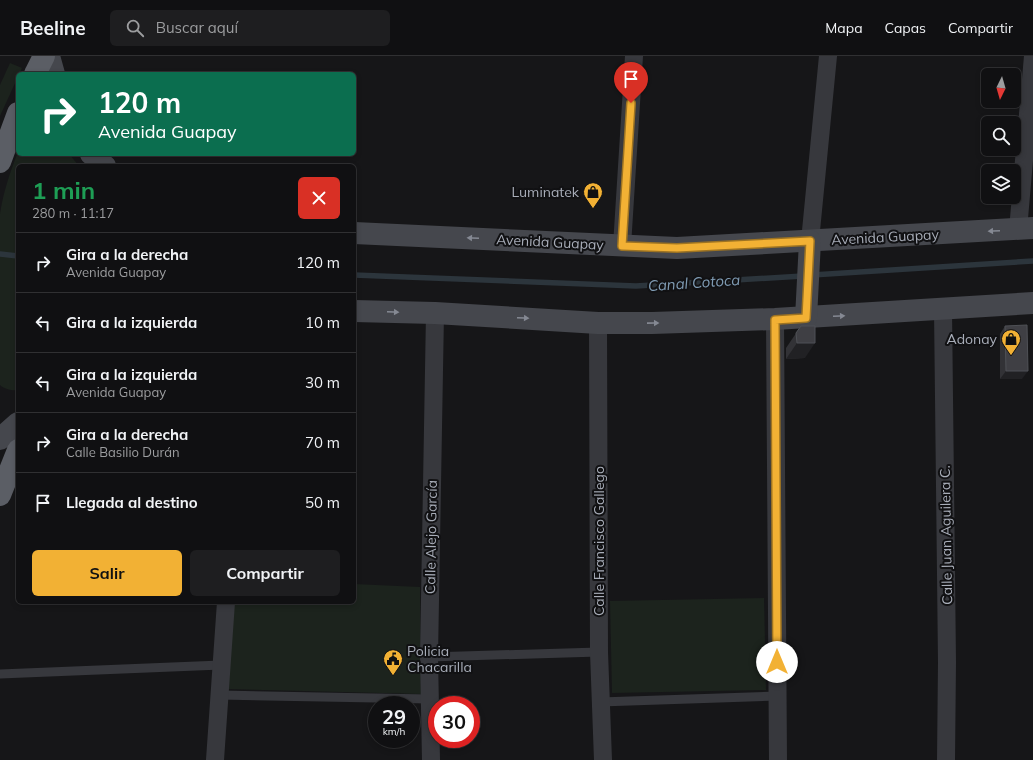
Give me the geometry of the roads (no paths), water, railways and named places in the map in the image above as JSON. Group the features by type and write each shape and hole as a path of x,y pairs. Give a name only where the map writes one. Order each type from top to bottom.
{"highway":[{"path":"36,72 44,56"},
{"path":"0,162 16,118"},
{"path":"0,495 16,455"}],"main road":[{"path":"49,56 53,72"},
{"path":"93,156 103,164"},
{"name":"Avenida Guapay","path":"356,233 622,246 809,250 1026,229"},
{"path":"806,318 809,250"},
{"path":"356,311 435,313 598,323 652,323 775,320 1033,303"},
{"path":"0,439 16,425"}],"street":[{"path":"622,246 634,56"},
{"path":"809,250 828,56"},
{"path":"1026,229 1033,56"},
{"name":"Calle Juan Aguilera C.","path":"943,309 947,662 946,760"},
{"name":"Calle Alejo García","path":"430,696 429,657 435,313"},
{"path":"775,320 778,760"},
{"name":"Calle Francisco Gallego","path":"598,323 599,652 603,760"},
{"path":"215,760 226,604"},
{"name":"Calle Alejo García","path":"431,748 431,760"}],"lane":[{"path":"429,657 599,652"},
{"path":"0,674 221,666"},
{"path":"220,695 428,699"},
{"path":"600,702 778,696"}],"waterway":[{"name":"Canal Cotoca","path":"0,254 16,256"},
{"name":"Canal Cotoca","path":"812,275 1033,261"},
{"name":"Canal Cotoca","path":"356,275 636,286 803,276"}],"place":[{"name":"Luminatek","path":"593,209"},
{"name":"Adonay","path":"1011,356"},
{"name":"Policia Chacarilla","path":"393,676"}]}
